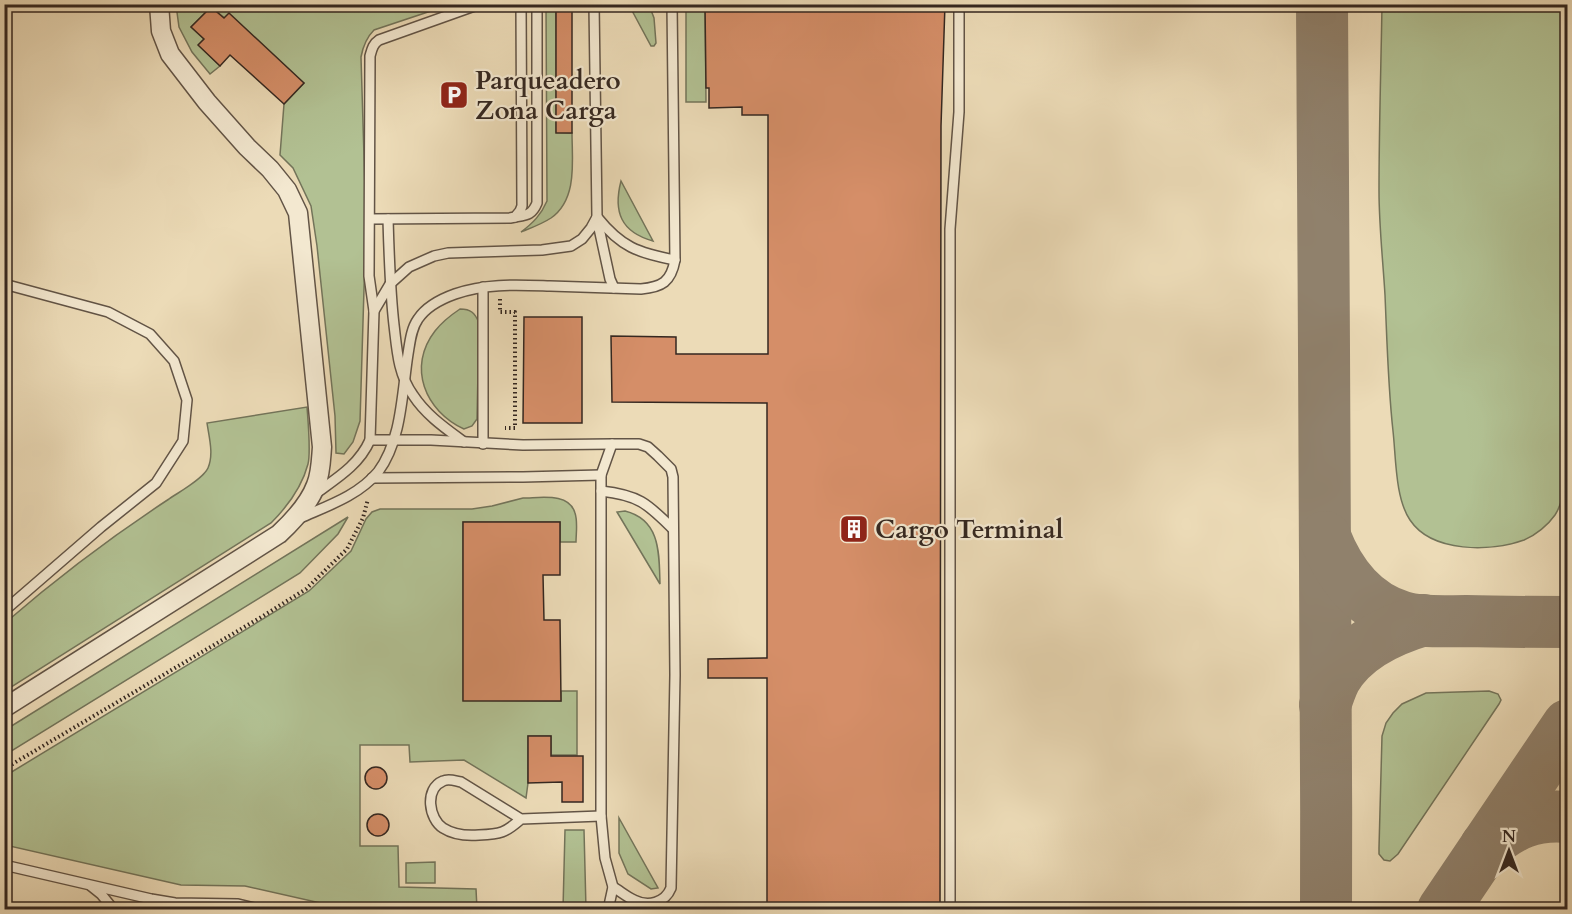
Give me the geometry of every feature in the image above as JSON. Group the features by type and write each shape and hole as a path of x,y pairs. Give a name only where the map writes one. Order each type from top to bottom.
{"street":[{"path":"4,708 279,534 292,522 316,484 322,447 298,213 287,190 213,110 170,54 161,31 159,4"}],"lane":[{"path":"308,499 352,466 365,452 370,440 374,311 369,276 370,56 379,39 480,4"},
{"path":"515,217 522,206 521,4"},
{"path":"370,219 476,219 515,217 534,211 537,204 537,4"},
{"path":"594,4 597,217 614,288"},
{"path":"292,522 352,495 378,471 388,455 400,418 412,331 418,318 428,307 453,295 500,285 641,289 661,285 668,279 673,271 675,260 672,4"},
{"path":"950,909 950,229 959,112 959,4"},
{"path":"374,311 390,284 409,267 421,261 441,254 542,250 571,246 582,239 597,217"},
{"path":"597,217 614,237 630,247 653,256 675,260"},
{"path":"388,219 390,284 398,360 404,380 431,418 464,442"},
{"path":"4,284 108,312 150,334 174,361 187,400 183,441 156,483 4,611"},
{"path":"483,287 483,444"},
{"path":"370,440 431,440 523,446 639,444 648,447 671,469 673,477 675,675 671,888 668,896 662,901 645,903 634,901 613,886"},
{"path":"608,909 613,886 605,858 601,816 601,475 612,444"},
{"path":"373,478 601,475"},
{"path":"601,491 628,495 639,500 649,506 673,529"},
{"path":"521,819 508,831 497,834 472,835 449,832 434,819 431,808 433,791 443,780 451,779 461,782 521,819 601,816"},
{"path":"4,865 151,899 175,903 238,904 262,909"},
{"path":"90,884 114,909"}],"path":[{"path":"499,444 499,428 515,428 515,312 500,312 500,285"},
{"path":"4,769 306,589 347,549 363,518 373,478"}],"green space":[{"path":"176,5 449,5 374,30 367,39 361,57 366,223 360,421 353,442 344,454 336,453 335,416 311,206 293,168 280,155 284,104 304,83 211,7 191,27 204,39 199,45 220,66 210,74 192,52 179,27"},
{"path":"546,5 556,5 556,132 572,133 572,179 570,190 560,210 548,220 521,232 536,218 547,201"},
{"path":"629,5 649,5 654,18 656,43 654,46 651,46"},
{"path":"686,5 705,5 706,102 686,102"},
{"path":"1382,5 1567,5 1566,479 1561,504 1552,519 1533,535 1511,544 1479,548 1463,547 1432,539 1410,520 1401,500 1390,397 1379,191"},
{"path":"621,181 653,241 633,232 622,219 618,202"},
{"path":"460,309 472,312 479,323 477,419 472,426 464,429 450,421 430,400 424,387 422,373 422,359 435,331"},
{"path":"307,407 308,464 293,496 271,523 5,691 5,623 85,558 201,476 208,468 211,457 207,423"},
{"path":"523,498 560,499 572,506 577,524 576,542 560,542 560,522 463,522 463,700 561,701 561,691 577,691 577,755 551,755 551,736 528,736 526,798 464,760 410,762 409,745 360,745 360,846 398,846 399,887 476,889 477,909 347,909 245,886 181,885 5,845 5,776 309,591 351,551 366,519 372,512 380,509 472,509"},
{"path":"625,511 637,515 652,530 658,550 660,584 617,512"},
{"path":"348,517 338,534 300,573 5,755 5,730"},
{"path":"1489,691 1498,694 1501,700 1499,704 1398,854 1390,861 1384,860 1379,854 1379,848 1382,736 1386,723 1402,704 1426,693"},
{"path":"619,818 658,888 651,889 628,874 619,853"},
{"path":"565,830 584,830 586,909 563,909"},
{"path":"435,862 435,883 406,883 406,863"}],"building":[{"path":"556,4 572,4 572,133 556,133"},
{"path":"705,4 945,4 941,126 940,909 767,909 767,678 708,678 708,659 767,658 767,403 612,402 611,336 676,337 676,354 768,354 768,115 742,115 742,107 709,108 709,88 706,88"},
{"path":"211,7 224,18 229,13 304,83 284,104 230,55 220,66 198,45 204,39 191,27"},
{"path":"524,317 582,317 582,423 523,423"},
{"path":"463,522 560,522 560,575 543,575 544,620 560,620 561,701 463,701"},
{"path":"528,736 551,736 551,756 583,756 583,802 562,802 562,782 528,783"},
{"path":"376,767 384,770 387,778 384,786 376,789 368,786 365,778 368,770"},
{"path":"378,814 386,817 389,825 386,833 378,836 370,833 367,825 370,817"}],"taxiway":[{"path":"1322,4 1326,910"},
{"path":"1325,537 1337,563 1354,586 1375,604 1402,617 1434,621 1568,622"},
{"path":"1325,705 1335,679 1352,657 1386,634 1424,620"},
{"path":"1443,910 1568,725"},
{"path":"1486,846 1514,826 1524,822 1544,817 1568,817"}],"place":[{"name":"Parqueadero Zona Carga","path":"454,95"},
{"name":"Cargo Terminal","path":"854,529"}]}
